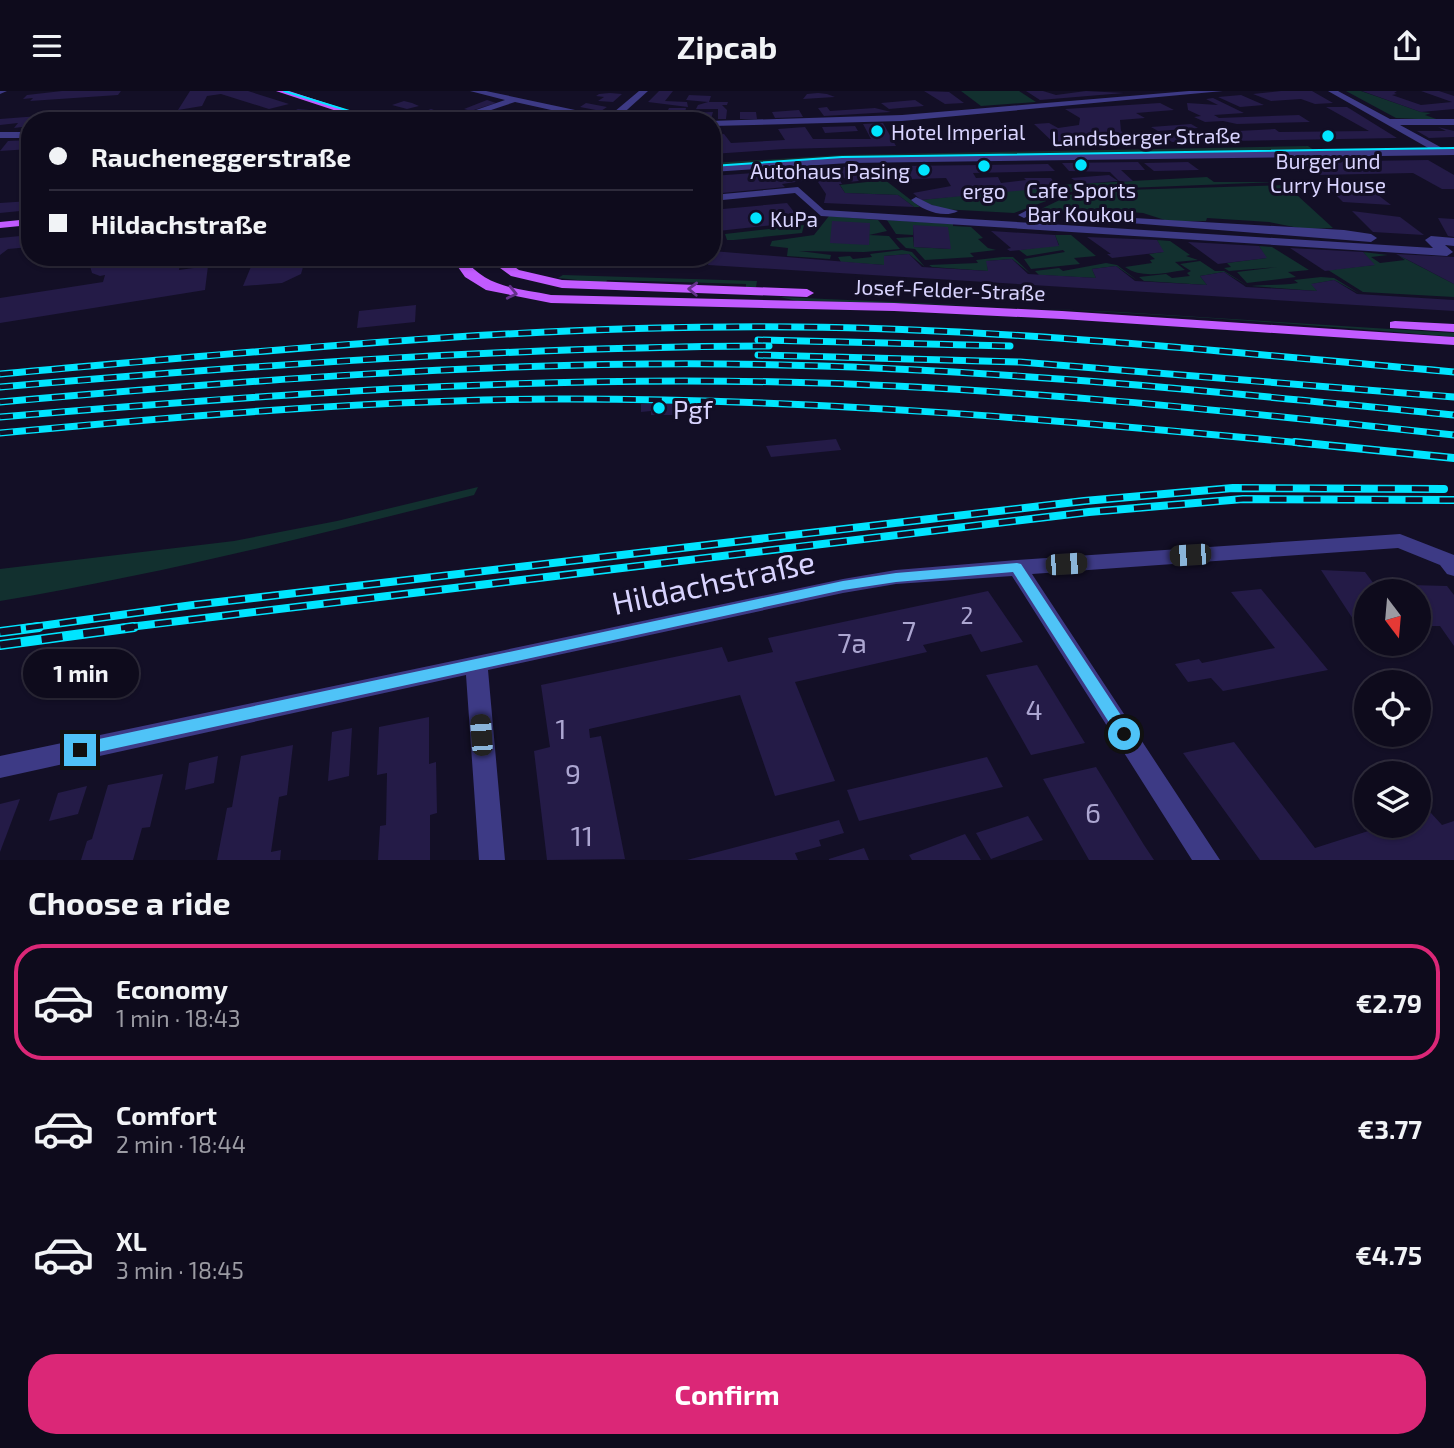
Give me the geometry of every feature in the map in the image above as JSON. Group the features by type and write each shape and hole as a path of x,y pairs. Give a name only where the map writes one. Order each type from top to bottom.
{"main road":[{"path":"280,91 348,112"},
{"path":"0,225 21,223"},
{"name":"Josef-Felder-Straße","path":"462,266 476,279 500,290 524,296 579,300 761,298 1077,305 1454,328"},
{"name":"Josef-Felder-Straße","path":"505,266 516,273 562,284 1454,341"}],"street":[{"path":"474,91 572,112"},
{"path":"619,112 644,91"},
{"path":"721,123 815,122 894,117 1219,91"},
{"path":"1332,91 1386,123 1451,154"},
{"path":"476,112 514,100"},
{"path":"1386,123 1454,122"},
{"path":"0,135 21,135"},
{"name":"Landsberger Straße","path":"721,160 844,153 1454,143"},
{"name":"Landsberger Straße","path":"721,168 849,160 1451,154"},
{"path":"721,197 798,190 821,215 977,226 1074,228 1183,224 1431,240 1450,247 1447,253 1384,251 1308,244 1172,238 1074,228 1030,212 992,213 929,208 916,200"},
{"path":"929,208 934,221"},
{"path":"992,213 1007,226"},
{"path":"1183,224 1204,238"},
{"path":"1284,230 1308,244"},
{"path":"1362,237 1384,251"},
{"name":"Hildachstraße","path":"0,767 843,586 896,577 1400,541 1450,565"},
{"path":"1017,567 1207,860"},
{"path":"476,664 492,860"}],"green space":[{"path":"961,91 1019,91 1036,102 981,106"},
{"path":"1346,91 1361,91 1431,113 1425,115 1439,120 1396,118"},
{"path":"1308,146 1318,153 842,159 721,166 721,162 841,155"},
{"path":"1207,177 1214,182 1280,182 1076,190 1014,213 941,209 921,200 1057,185"},
{"path":"885,180 920,207 914,207 898,195 845,193 840,185"},
{"path":"1286,185 1333,228 1304,229 1269,222 1207,218 1206,221 1168,221 1143,213 1118,211 1102,216 1041,209 1070,195 1092,191"},
{"path":"829,216 878,220 887,231 869,235 889,236 900,249 864,252 799,251 831,255 830,259 787,256 788,248 770,246 772,241 814,235"},
{"path":"887,220 971,227 983,238 978,239 988,248 996,250 970,253 974,257 925,260 915,249 906,248 896,238 913,237 914,247 951,249 913,226 913,235 896,234"},
{"path":"804,225 802,233 734,240 727,240 725,234"},
{"path":"1055,235 1071,235 1096,256 1074,258 1080,264 1031,269 1024,259 1065,252 1063,250 1027,256 1019,250 1059,245"},
{"path":"1157,240 1170,241 1190,255 1186,256 1198,260 1175,262 1185,270 1161,274 1139,273 1125,267 1152,263 1150,260 1155,259 1149,254 1163,252"},
{"path":"1259,246 1272,247 1309,270 1288,272 1296,277 1247,283 1237,272 1278,267 1229,271 1224,268 1231,267 1227,263 1266,258"},
{"path":"902,250 912,252 925,267 909,254 884,256 884,265 841,262 838,257 872,257 870,254"},
{"path":"1363,252 1388,255 1371,257 1380,263 1405,260 1398,255 1454,284 1454,297 1363,292 1328,270 1374,265"},
{"path":"1013,257 1031,274 1012,259 987,261 988,271 929,265 978,263 976,260"},
{"path":"1200,261 1215,271 1224,271 1250,287 1224,272 1200,276 1207,285 1144,281 1139,277 1166,274 1172,278 1190,276 1187,273 1191,271 1180,264"},
{"path":"1106,263 1117,265 1138,281 1116,266 1092,269 1096,278 1039,275 1035,271 1059,268 1063,271"},
{"path":"563,275 757,281 756,287 746,287 746,284 607,280 606,283 558,278"},
{"path":"1334,278 1360,294 1334,280 1312,284 1317,291 1251,286 1292,284 1298,283 1294,280"},
{"path":"780,297 1120,312 1454,333 1454,337 1126,313 797,301"},
{"path":"478,487 474,495 297,539 119,579 0,601 0,569 234,541 337,521"}],"building":[{"path":"62,91 121,91 118,95 30,101 33,98 23,99 27,95"},
{"path":"190,91 248,91 289,104 269,109 221,94 207,96 202,106 178,110"},
{"path":"659,91 673,91 665,101 687,102 688,107 648,102"},
{"path":"924,91 949,92 964,103 945,104"},
{"path":"1026,91 1043,91 1056,95 1086,91 1124,93 1040,100"},
{"path":"1312,91 1333,103 1315,104 1301,99 1271,101 1253,94"},
{"path":"1362,91 1397,91 1394,93 1397,94 1392,95 1421,105 1452,102 1421,91 1439,91 1454,96 1454,109 1421,112"},
{"path":"818,93 835,97 803,99 807,94"},
{"path":"599,94 622,94 613,102 598,101 604,97 596,96"},
{"path":"689,95 711,96 709,102 728,102 727,105 722,105 727,110 726,119 721,119 718,109 696,109 698,105 708,102 686,100"},
{"path":"1241,95 1264,105 1240,107 1218,97"},
{"path":"1213,98 1244,113 1214,115 1219,118 1299,115 1310,122 1205,122 1194,117 1201,116 1188,110 1187,103 1218,105 1206,99"},
{"path":"487,100 496,103 471,111 464,109"},
{"path":"915,100 924,106 889,109 881,103"},
{"path":"404,101 419,106 407,109 392,105"},
{"path":"586,103 607,107 601,111 580,107"},
{"path":"1160,103 1174,110 1136,113 1145,118 1120,120 1121,131 1136,143 1055,144 1034,124 1049,123 1058,128 1079,125 1080,118 1065,109"},
{"path":"827,107 830,111 875,108 891,112 824,116 818,108"},
{"path":"1326,107 1347,107 1397,138 1172,142 1162,135 1275,129 1279,132 1369,131"},
{"path":"669,108 686,108 685,112 667,112"},
{"path":"298,109 321,111 319,112 292,112"},
{"path":"799,110 803,117 775,118 772,112"},
{"path":"740,112 756,112 757,119 740,119"},
{"path":"21,117 21,127 14,128 18,123 0,125 0,119"},
{"path":"883,123 896,146 721,153 721,134 724,134 731,143 785,140 778,129 805,127 813,139 871,139 863,124"},
{"path":"1191,124 1198,128 1158,131 1151,127"},
{"path":"855,126 858,131 825,133 822,127"},
{"path":"1438,127 1454,131 1454,137 1429,138 1417,131 1446,131"},
{"path":"21,140 21,150 0,151 8,141"},
{"path":"1428,160 1454,175 1454,189 1442,189 1413,173 1316,175 1303,162"},
{"path":"1138,162 1145,170 1121,170 1133,181 1120,182 1110,172 1069,171 1062,163"},
{"path":"1188,162 1199,170 1154,171 1144,163"},
{"path":"1048,164 1055,171 973,173 976,178 998,177 1001,183 1026,180 1024,178 1051,178 1058,187 921,200 913,193 951,186 946,178 912,179 902,166"},
{"path":"889,166 895,177 849,182 838,177 842,184 839,184 845,193 898,195 914,207 824,203 826,194 816,179 782,184 785,187 721,193 721,175 833,167"},
{"path":"1109,175 1118,181 1080,184 1071,178"},
{"path":"1323,182 1369,188 1391,205 1343,202"},
{"path":"21,202 21,211 0,213 0,203"},
{"name":"KuPa","path":"787,203 802,222 721,231 721,209"},
{"path":"1352,211 1400,217 1424,235 1373,232"},
{"path":"1438,218 1454,219 1454,237 1448,236"},
{"path":"832,221 870,223 869,245 830,243"},
{"path":"913,225 948,227 951,249 914,247"},
{"path":"991,231 1055,235 1059,246 1010,251 1007,249 1011,248"},
{"path":"21,236 21,248 8,249 0,255 0,238"},
{"path":"1087,237 1157,240 1164,252 1112,258 1107,254 1111,254"},
{"path":"1188,242 1259,246 1267,258 1218,264"},
{"path":"1290,248 1363,252 1375,265 1325,271"},
{"path":"721,252 884,265 884,256 909,254 922,267 988,271 986,261 1012,259 1028,274 1096,278 1092,269 1116,266 1135,281 1207,285 1200,276 1224,272 1246,287 1317,291 1311,284 1334,280 1357,294 1454,300 1454,311 721,266"},
{"path":"1396,254 1454,257 1454,284 1412,262"},
{"path":"90,266 180,266 179,270 208,266 205,290 0,323 0,298 103,282 105,275 92,273"},
{"path":"251,266 303,266 301,274 282,283 243,286"},
{"path":"416,305 415,322 357,328 359,311"},
{"name":"Pgf","path":"676,403 676,415 651,415 651,411 641,412 641,404"},
{"path":"836,439 841,450 771,457 766,446"},
{"path":"1321,570 1365,572 1370,579 1354,579 1353,619"},
{"path":"1432,586 1447,586 1454,595 1454,646 1440,626 1432,626"},
{"path":"1261,589 1328,670 1223,691 1211,678 1188,682 1175,664 1199,659 1202,663 1275,648 1231,592"},
{"path":"988,591 1023,642 981,652 971,634 923,645 927,652 795,682 835,781 775,796 740,695 589,729 590,738 601,736 625,859 547,860 534,751 550,747 541,685 722,647 728,662 773,652 768,638"},
{"path":"1037,665 1085,743 1031,755 986,675"},
{"path":"429,717 429,764 436,762 437,813 430,815 430,860 378,860 380,826 386,825 387,773 377,775 379,727"},
{"path":"352,728 349,776 328,781 332,732"},
{"path":"1234,742 1315,848 1354,836 1354,838 1431,838 1431,813 1442,825 1454,821 1454,860 1260,860 1183,753"},
{"path":"293,745 287,795 279,797 271,852 281,850 280,860 217,860 227,808 232,807 241,756"},
{"path":"218,756 214,783 185,790 189,763"},
{"path":"987,757 1003,787 859,821 847,790"},
{"path":"1096,767 1154,860 1089,860 1043,779"},
{"path":"163,774 150,827 142,828 133,860 81,860 87,841 92,839 108,785"},
{"path":"87,786 78,814 49,821 58,793"},
{"path":"20,799 0,852 0,804"},
{"path":"1028,816 1043,840 991,859 976,833"},
{"path":"839,820 844,833 819,840 821,846 795,853 798,860 687,860"},
{"path":"965,834 981,860 912,860 909,855"},
{"path":"864,848 869,860 829,860 829,859"}],"tram line":[{"path":"284,91 353,112"},
{"path":"721,165 842,157 1454,148"}],"railway":[{"path":"0,374 497,334 697,327 961,332 1454,372"},
{"path":"758,340 1010,346"},
{"path":"0,387 384,359 576,350 769,346"},
{"path":"758,355 1020,362 1454,397"},
{"path":"0,402 362,374 543,366 724,364 907,369 998,375 1454,415"},
{"path":"0,417 391,389 586,382 782,382 1035,395 1454,435"},
{"path":"0,433 346,406 554,399 839,406 1313,444"},
{"path":"1295,442 1454,458"},
{"path":"26,628 193,605 1084,501 1233,488 1444,489"},
{"path":"121,628 1089,512 1243,499 1454,500"},
{"path":"0,632 39,627"},
{"path":"0,645 134,627"}],"place":[{"name":"Hotel Imperial","path":"877,131"},
{"name":"Burger und Curry House","path":"1328,136"},
{"name":"Cafe Sports Bar Koukou","path":"1081,165"},
{"name":"ergo","path":"984,166"},
{"name":"Autohaus Pasing","path":"924,170"},
{"name":"KuPa","path":"756,218"},
{"name":"Pgf","path":"659,408"}],"route":[{"path":"80,750 843,586 896,577 1017,567 1027,587 1124,734"}]}
